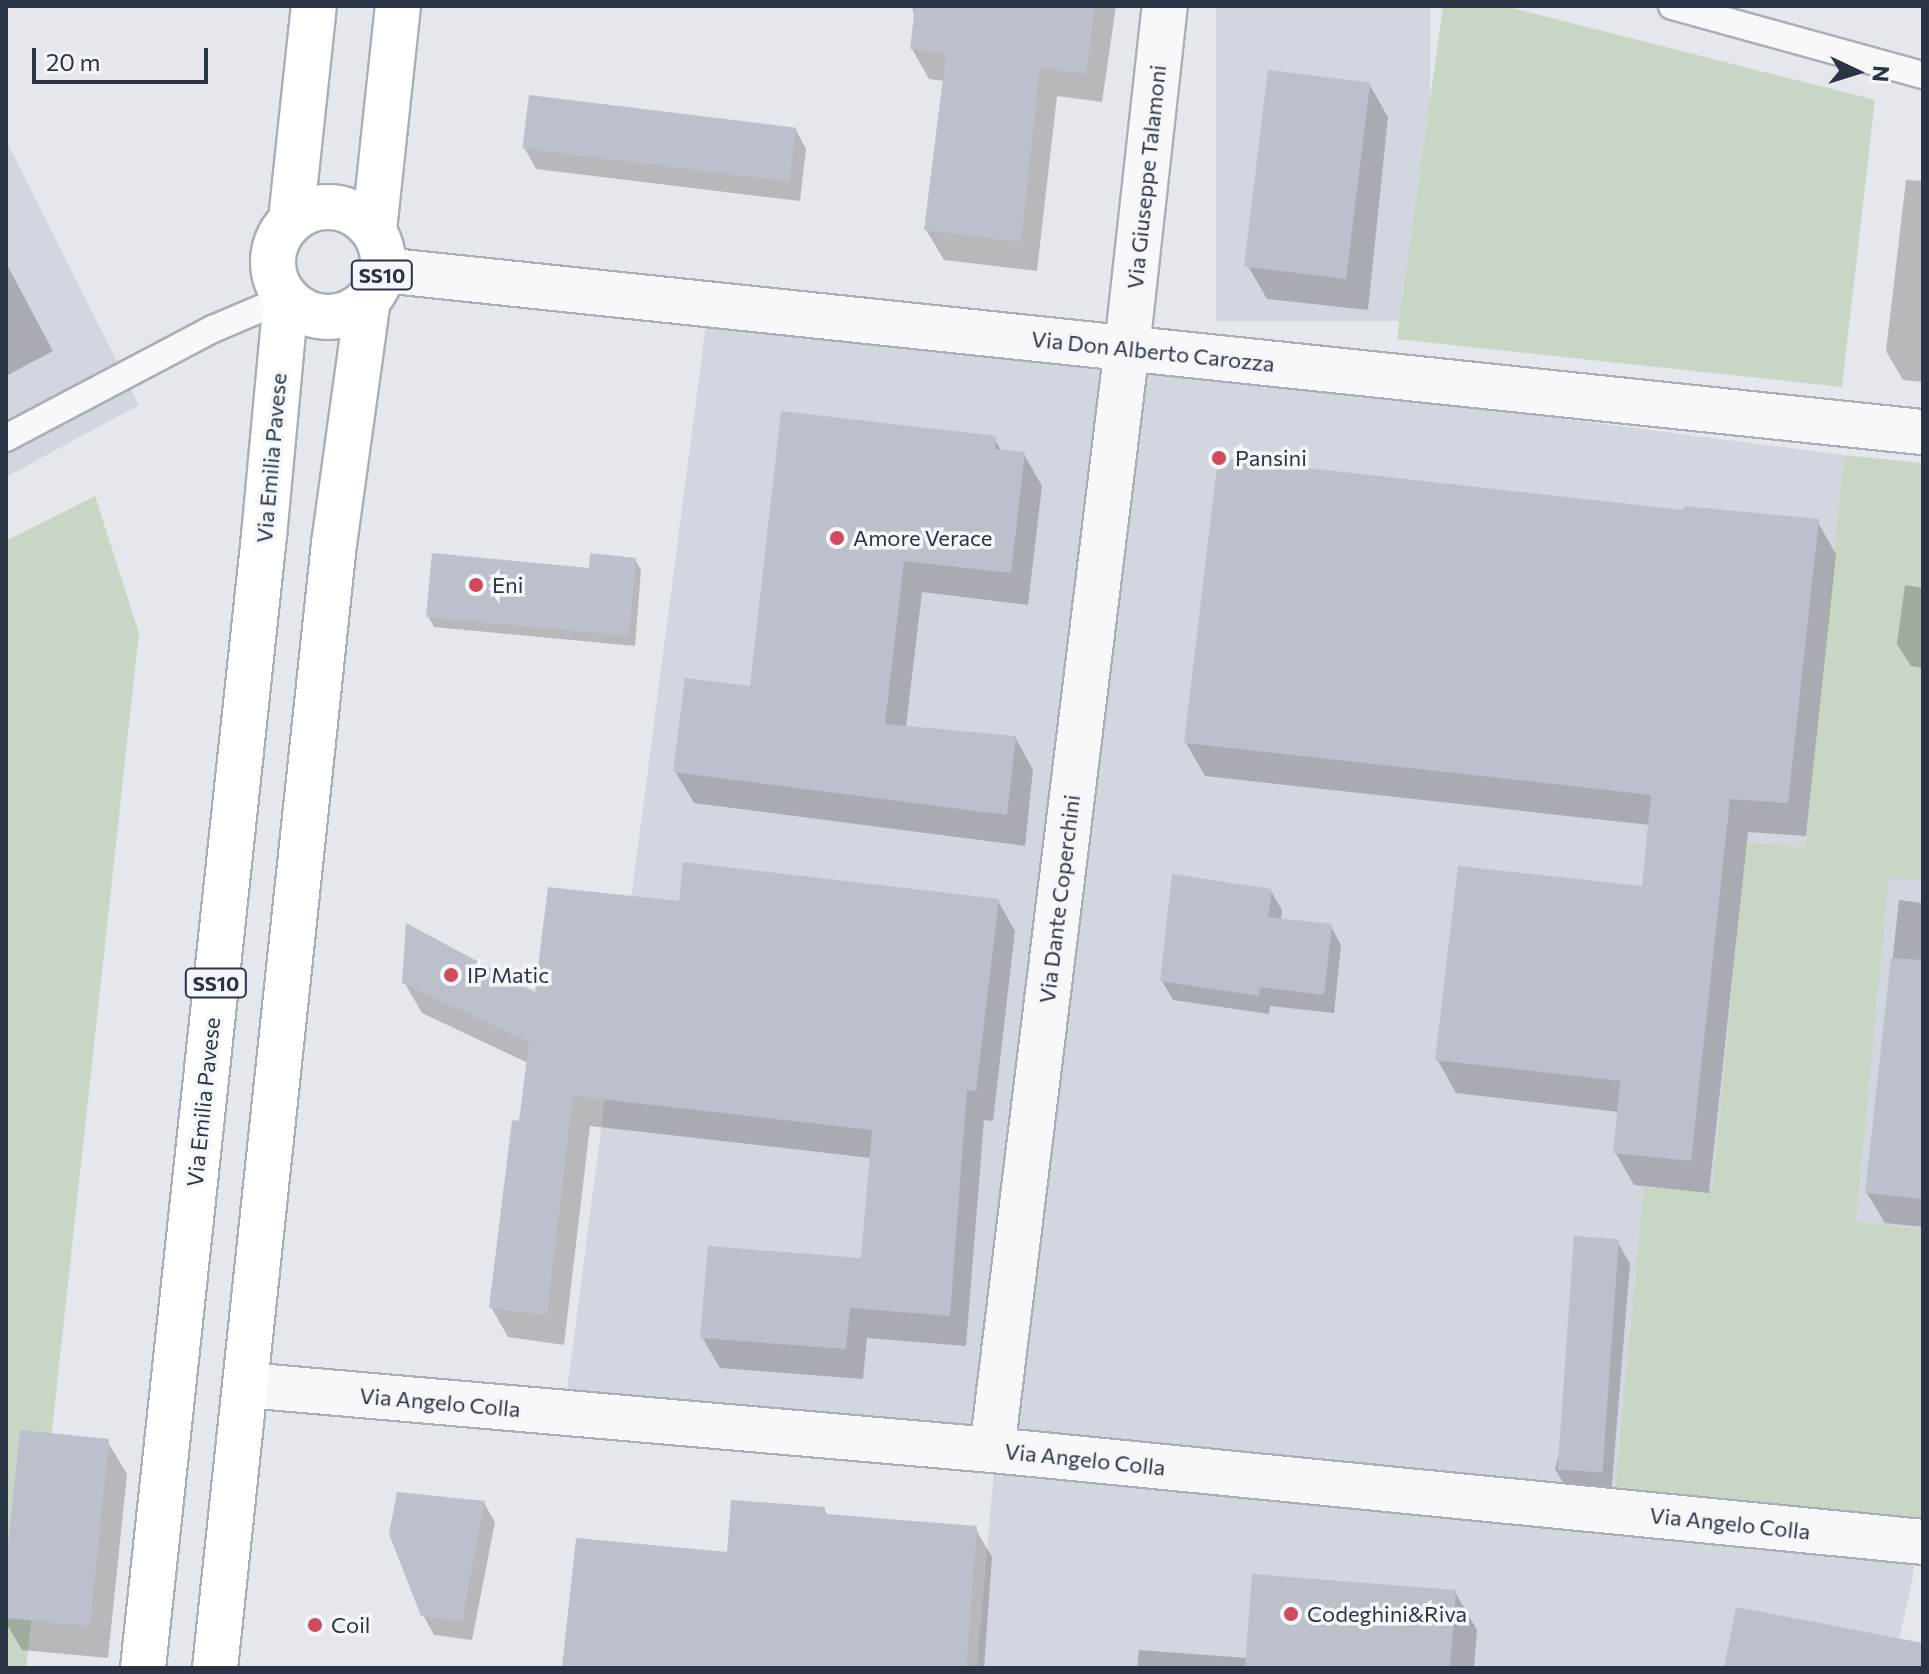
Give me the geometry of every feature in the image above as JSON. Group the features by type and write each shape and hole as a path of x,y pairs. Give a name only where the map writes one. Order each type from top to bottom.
{"main road":[{"name":"Via Emilia Pavese","path":"143,1668 264,536 286,298 272,266 274,249 291,220 314,6"},
{"name":"SS10","path":"215,1668 334,544 375,267 398,6"},
{"name":"SS10","path":"286,298 304,312 327,318 350,314 375,267 363,219 336,207 320,207 291,220"}],"street":[{"name":"Via Giuseppe Talamoni","path":"1127,348 1165,6"},
{"name":"Via Don Alberto Carozza","path":"375,267 1923,432"},
{"name":"Via Dante Coperchini","path":"992,1450 1127,348"},
{"name":"Via Angelo Colla","path":"246,1385 992,1450 1923,1542"}],"lane":[{"path":"1672,6 1923,75"},
{"path":"6,438 213,329 286,298"}],"shaded area":[{"path":"1216,6 1430,6 1430,321 1216,321"},
{"path":"6,140 139,405 6,477"},
{"path":"708,309 1844,455 1805,847 1746,842 1712,1193 1644,1187 1919,1521 1912,1581 1893,1668 977,1668 996,1447 565,1406"},
{"path":"1889,877 1923,881 1923,1229 1856,1223"}],"green space":[{"path":"1443,6 1504,6 1875,100 1842,387 1397,339"},
{"path":"1844,455 1923,463 1923,881 1889,878 1856,1222 1923,1229 1923,1522 1615,1492 1644,1187 1712,1192 1746,842 1805,847"},
{"path":"95,496 139,633 26,1668 6,1668 6,541"}],"building":[{"path":"915,6 1095,6 1086,74 1040,67 1021,242 924,230 946,54 910,49"},
{"path":"1268,70 1370,83 1346,279 1244,267"},
{"path":"529,95 796,128 789,181 522,149"},
{"path":"781,411 996,436 995,449 1025,452 1011,573 904,561 885,724 1016,736 1007,815 673,772 685,678 750,686"},
{"path":"1218,458 1683,510 1684,506 1819,519 1788,803 1730,799 1691,1161 1613,1153 1620,1081 1435,1060 1458,866 1642,886 1651,795 1184,743"},
{"path":"432,553 589,568 590,553 636,558 629,636 426,617"},
{"path":"683,862 999,899 976,1091 967,1090 950,1316 850,1308 846,1349 700,1338 708,1246 861,1258 872,1130 573,1096 547,1315 489,1308 512,1120 519,1121 529,1042 402,983 406,923 535,992 548,887 679,901"},
{"path":"1172,874 1272,889 1268,917 1332,924 1324,995 1260,987 1259,996 1160,981"},
{"path":"1891,958 1923,960 1923,1199 1865,1193"},
{"path":"1574,1236 1619,1239 1603,1473 1558,1469"},
{"path":"20,1430 109,1439 90,1626 6,1618 6,1565"},
{"path":"397,1492 485,1501 462,1621 421,1616 389,1534"},
{"path":"731,1500 825,1507 825,1514 977,1526 966,1668 562,1668 576,1538 727,1552"},
{"path":"1252,1574 1456,1590 1450,1668 1245,1668"},
{"path":"1736,1607 1923,1643 1923,1668 1724,1668"}],"place":[{"name":"Pansini","path":"1219,458"},
{"name":"Amore Verace","path":"837,538"},
{"name":"Eni","path":"476,585"},
{"name":"IP Matic","path":"451,975"},
{"name":"Codeghini&Riva","path":"1291,1614"},
{"name":"Coil","path":"315,1625"}]}
